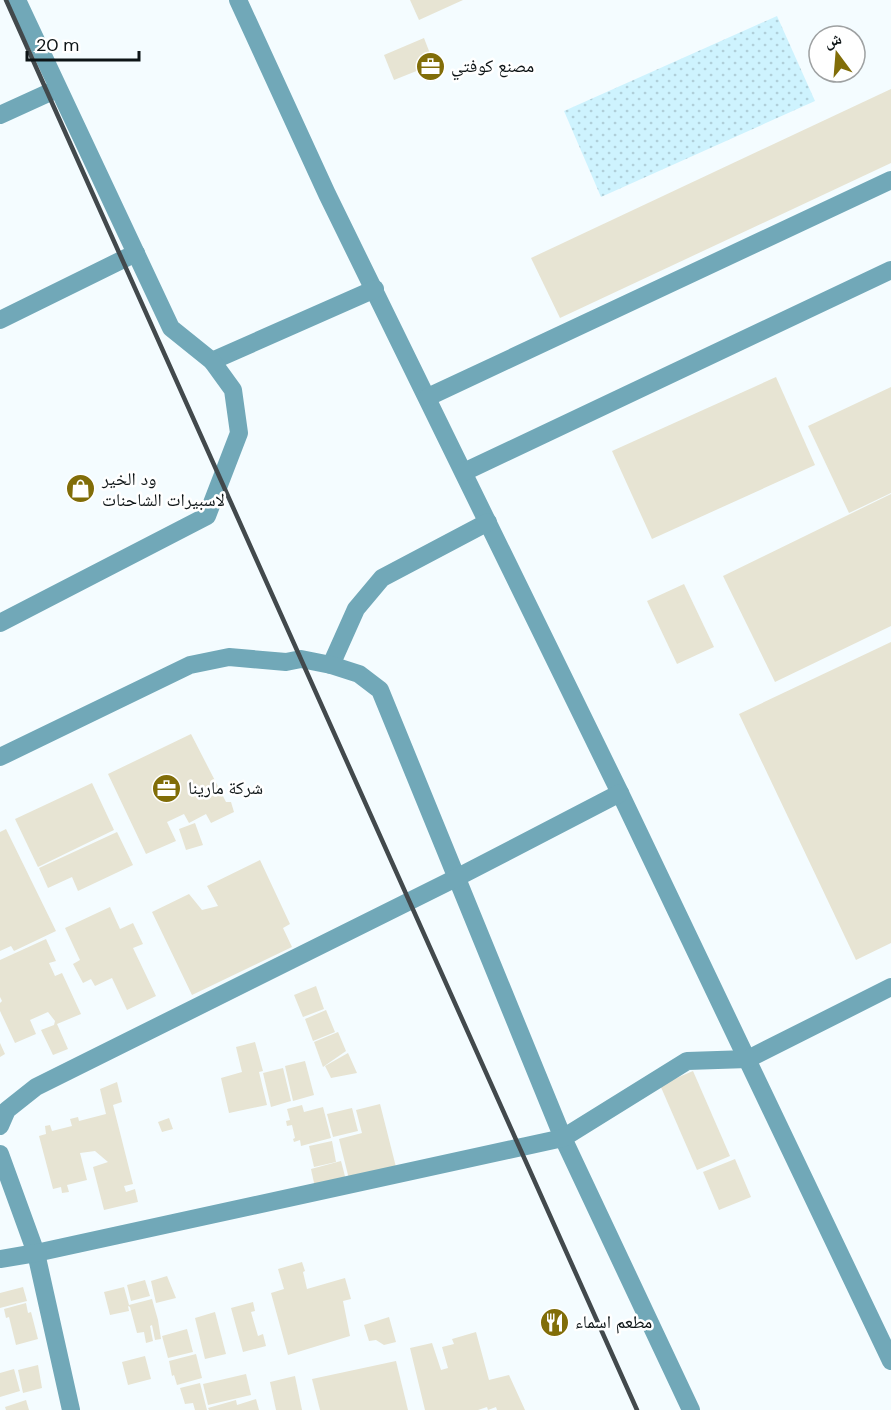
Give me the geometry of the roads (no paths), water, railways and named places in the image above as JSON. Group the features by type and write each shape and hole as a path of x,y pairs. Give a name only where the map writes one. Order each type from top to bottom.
{"street":[{"path":"0,622 207,516 238,433 233,390 212,361 171,328 17,0"},
{"path":"238,0 327,194 620,793 891,1361"},
{"path":"0,115 57,89"},
{"path":"428,397 891,180"},
{"path":"0,320 136,253"},
{"path":"464,472 650,382 891,270"},
{"path":"212,361 375,290"},
{"path":"332,665 356,609 382,578 488,522"},
{"path":"0,756 190,664 229,657 286,662 301,659 332,665 359,674 380,690 563,1138 691,1410"},
{"path":"0,1126 7,1110 36,1087 456,878 620,793"},
{"path":"0,1259 563,1138 687,1061 748,1059 891,987"},
{"path":"0,1154 36,1253 71,1410"}],"railway":[{"path":"6,0 637,1410"}],"place":[{"name":"مصنع كوفتي","path":"430,66"},
{"name":"ود الخير لاسبيرات الشاحنات","path":"81,489"},
{"name":"شركة مارينا","path":"167,788"},
{"name":"مطعم اسماء","path":"554,1322"}]}
